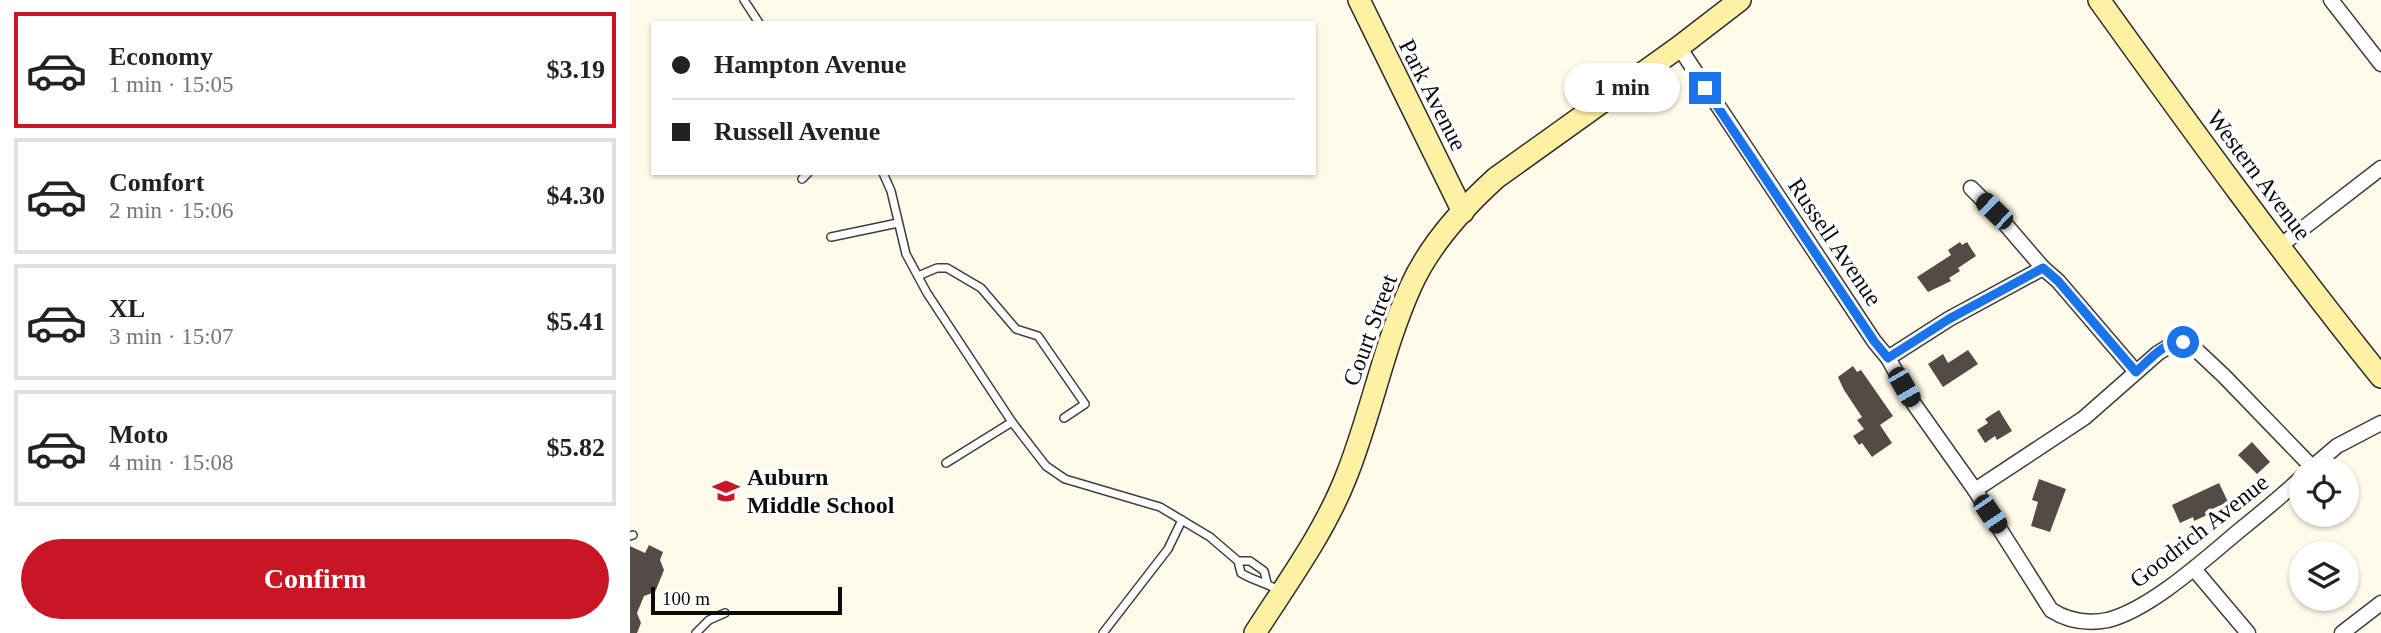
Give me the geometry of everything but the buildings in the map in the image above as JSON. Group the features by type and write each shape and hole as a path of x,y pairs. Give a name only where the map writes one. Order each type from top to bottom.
{"main road":[{"name":"Park Avenue","path":"1359,0 1463,212"},
{"name":"Court Street","path":"1255,633 1274,587 1311,545 1346,478 1395,325 1412,284 1440,240 1496,178 1740,0"},
{"name":"Western Avenue","path":"2099,0 2195,134 2381,377"}],"street":[{"path":"2331,0 2381,64"},
{"name":"Russell Avenue","path":"1679,47 1874,341 1888,358 1914,404 1975,490 2051,610 2069,619 2081,621"},
{"path":"2280,246 2381,168"},
{"path":"1971,188 2058,281 2136,372"},
{"path":"1888,358 1949,319 2043,268"},
{"path":"1975,490 2084,418 2136,372 2178,341 2191,345 2300,457"},
{"path":"2324,457 2337,446 2381,423"},
{"name":"Goodrich Avenue","path":"2081,621 2105,620 2132,611 2151,600 2194,569 2289,488"},
{"path":"2194,569 2248,633"},
{"path":"2342,633 2381,603"}],"lane":[{"path":"744,0 758,21"},
{"path":"884,175 891,191 906,254 918,276 1012,422 1046,466 1065,479 1160,507 1210,537 1238,561 1241,573 1253,581 1274,587"},
{"path":"831,237 898,223"},
{"path":"918,276 937,268 947,268 981,288 1016,328 1038,336 1085,404 1064,418"},
{"path":"946,463 1012,422"},
{"path":"1103,633 1168,549 1182,520"},
{"path":"1238,561 1250,561 1264,571 1274,587"},
{"path":"696,633 709,620 725,613"}],"place":[{"name":"Auburn Middle School","path":"726,491"}],"route":[{"path":"1705,88 1888,358 1949,319 2043,268 2058,281 2136,372 2168,346 2178,341 2183,342"}]}
